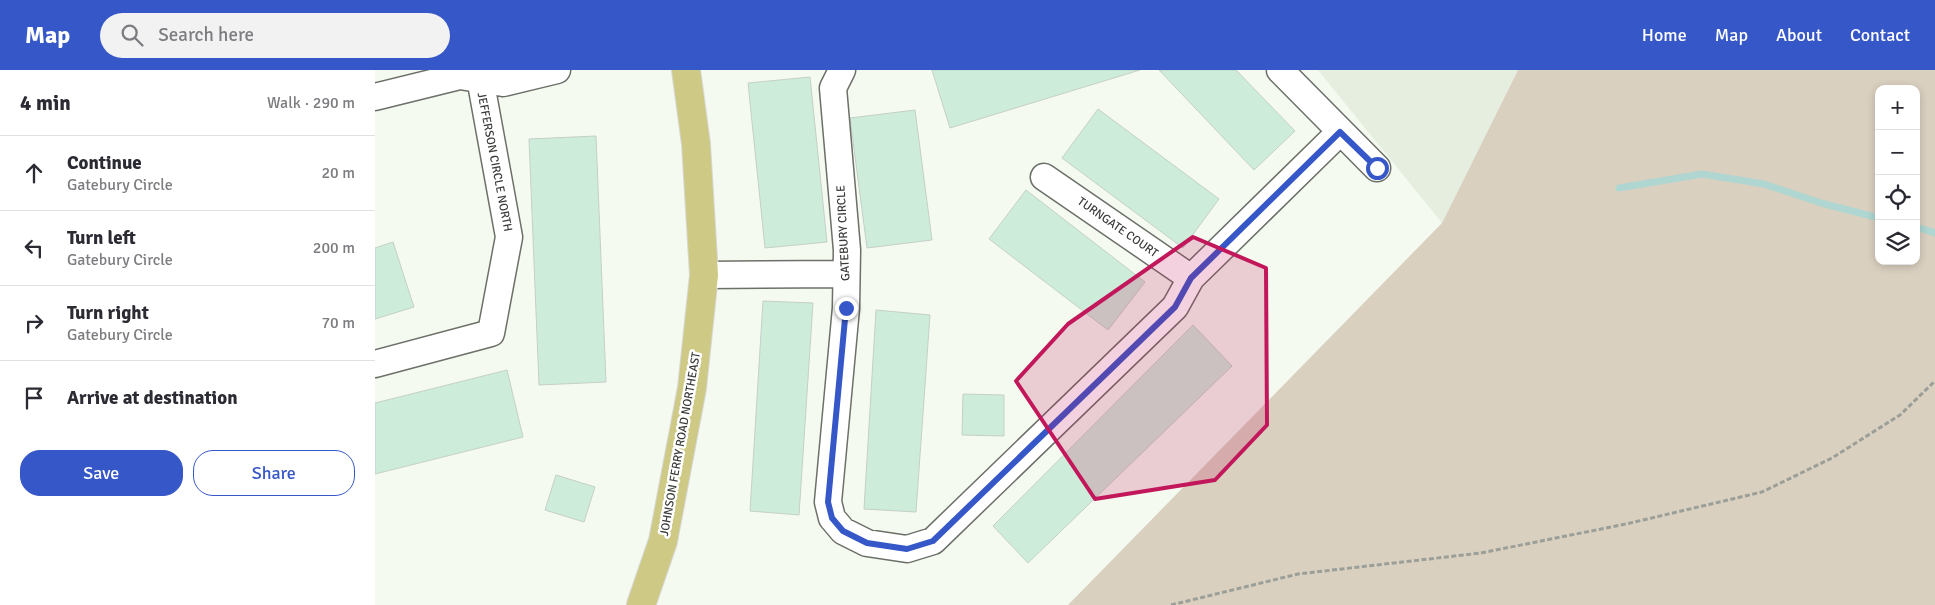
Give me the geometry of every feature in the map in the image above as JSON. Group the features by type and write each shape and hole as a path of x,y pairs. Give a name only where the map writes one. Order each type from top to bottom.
{"main road":[{"name":"JOHNSON FERRY ROAD NORTHEAST","path":"641,605 663,541 692,388 704,274 696,144 686,70"}],"street":[{"path":"375,97 460,76 486,74 503,83 556,70"},
{"name":"GATEBURY CIRCLE","path":"842,70 833,88 847,250 846,308 828,502 832,518 843,531 867,543 907,549 933,541 1175,307 1191,278 1340,132"},
{"path":"1280,70 1377,168"},
{"name":"JEFFERSON CIRCLE NORTH","path":"375,364 491,333 509,237 486,74"},
{"name":"TURNGATE COURT","path":"1044,177 1191,278"},
{"path":"704,274 846,274"}],"path":[{"path":"1171,605 1298,574 1481,553 1626,524 1762,492 1832,458 1900,415 1935,380"}],"highlighted area":[{"path":"1193,237 1266,268 1267,425 1215,480 1095,499 1016,381 1068,324"}],"shaded area":[{"path":"1318,70 1518,70 1442,223"},
{"path":"1518,70 1935,70 1935,605 1068,605 1442,223"}],"building":[{"path":"932,70 1140,70 950,128"},
{"path":"1159,70 1236,70 1295,131 1254,170"},
{"path":"810,77 827,242 765,248 748,83"},
{"path":"1098,109 1219,199 1183,248 1062,158"},
{"path":"915,110 932,240 867,248 850,118"},
{"path":"596,136 606,382 539,385 529,139"},
{"path":"1026,190 1145,282 1108,330 989,239"},
{"path":"393,242 414,307 375,319 375,248"},
{"path":"763,301 813,303 799,515 750,511"},
{"path":"876,310 930,315 916,512 864,509"},
{"path":"1193,325 1232,366 1028,563 993,526"},
{"path":"507,370 523,437 375,474 375,403"},
{"path":"963,394 1004,395 1004,436 962,435"},
{"path":"556,475 595,487 584,522 545,510"}],"waterway":[{"path":"1619,188 1702,174 1764,184 1821,203 1875,217"},
{"path":"1920,228 1935,233"}],"route":[{"path":"846,308 828,502 832,518 843,531 867,543 907,549 933,541 1175,307 1191,278 1340,132 1377,168"}]}
